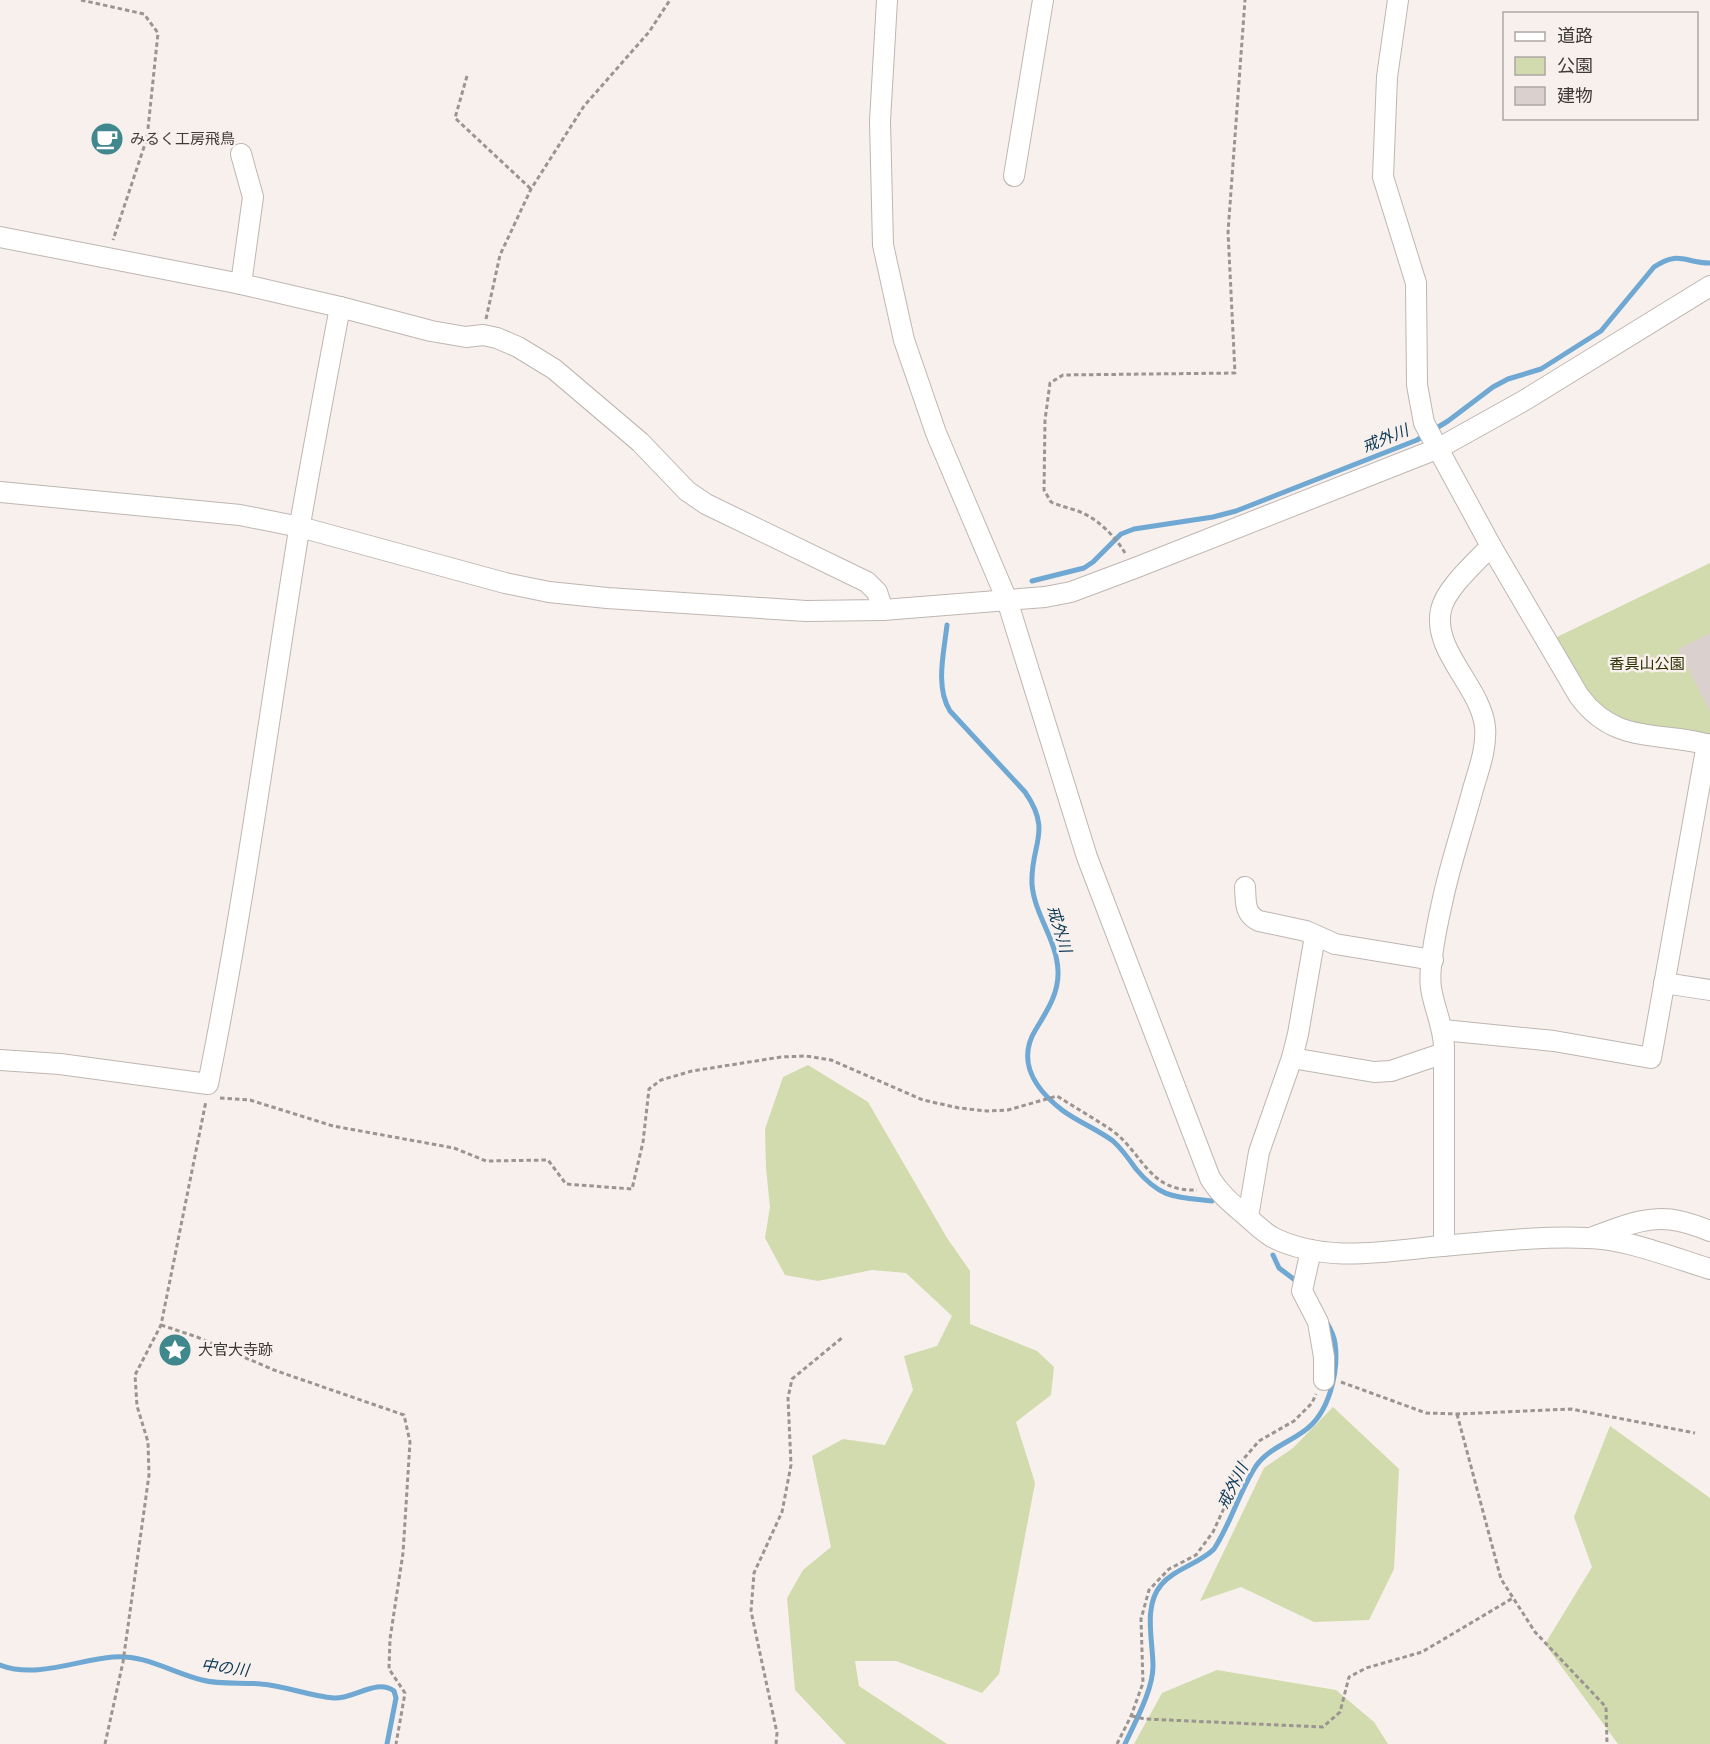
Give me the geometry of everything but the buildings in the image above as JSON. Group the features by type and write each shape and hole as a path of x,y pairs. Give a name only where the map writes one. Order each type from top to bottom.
{"street":[{"path":"887,0 880,121 883,245 904,340 936,433 1007,600 1088,857 1210,1178 1217,1188 1248,1218 1272,1236 1311,1250 1369,1253 1444,1246 1590,1238 1641,1249 1710,1269"},
{"path":"1014,176 1043,0"},
{"path":"1398,0 1387,77 1383,177 1416,283 1417,385 1424,423 1491,546 1588,709 1615,728 1708,745 1651,1058 1554,1041 1443,1030"},
{"path":"241,154 253,197 241,284"},
{"path":"0,237 241,284 340,307 431,332 466,337 483,335 497,338 518,347 554,369 640,442 687,491 706,504 867,582 877,592 883,610"},
{"path":"0,492 240,515 300,527 505,583 549,592 607,598 806,611 883,610 1045,597 1071,592 1439,448 1526,400 1710,286"},
{"path":"0,1060 60,1064 207,1091 226,993 284,640 300,527 340,307"},
{"path":"1444,1246 1443,1030 1431,990 1431,975 1442,904 1482,756 1485,725 1481,710 1443,639 1439,625 1441,608 1447,595 1491,546"},
{"path":"1245,887 1246,912 1251,918 1296,928 1335,944 1433,960"},
{"path":"1248,1218 1259,1152 1292,1058 1303,1012 1315,936"},
{"path":"1664,983 1710,990"},
{"path":"1292,1058 1374,1072 1408,1067 1444,1053"},
{"path":"1590,1238 1651,1219 1678,1221 1710,1231"},
{"path":"1311,1250 1304,1284 1333,1381"}],"path":[{"path":"81,0 144,14 158,33 147,138 107,257"},
{"path":"483,335 500,255 531,189 584,106 649,32 670,0"},
{"path":"1120,545 1090,517 1051,502 1044,490 1045,420 1050,383 1063,375 1235,373 1228,232 1245,0"},
{"path":"467,76 455,118 531,189"},
{"path":"105,1744 123,1662 149,1475 148,1442 137,1406 135,1375 161,1325 207,1091 250,1100 333,1126 454,1148 486,1161 548,1160 566,1184 632,1189 643,1142 649,1089 661,1080 692,1071 781,1057 806,1056 831,1060 923,1100 959,1108 987,1111 1008,1110 1057,1096 1126,1142 1154,1178 1191,1190 1217,1188"},
{"path":"161,1325 197,1337 274,1370 404,1415 410,1442 403,1553 390,1639 389,1670 405,1693 396,1744"},
{"path":"776,1744 777,1733 751,1611 754,1573 782,1512 791,1465 788,1398 792,1379 843,1337"},
{"path":"1117,1744 1131,1716 1143,1683 1141,1618 1149,1590 1169,1569 1196,1555 1213,1532 1225,1506 1234,1470 1259,1441 1294,1421 1333,1381 1426,1413 1457,1414 1571,1409 1695,1433"},
{"path":"1457,1414 1501,1579 1535,1632 1606,1707 1607,1744"},
{"path":"1131,1716 1145,1719 1323,1726 1340,1712 1349,1677 1366,1668 1422,1652 1513,1598"}],"green space":[{"name":"香具山公園","path":"1710,563 1710,738 1617,724 1591,701 1557,637"},
{"path":"808,1065 868,1102 947,1238 970,1271 970,1324 1037,1351 1054,1367 1051,1395 1016,1422 1035,1483 999,1674 982,1693 896,1661 855,1661 859,1686 947,1744 846,1744 795,1690 787,1598 803,1570 831,1547 812,1456 843,1439 885,1445 913,1390 904,1356 937,1346 952,1316 906,1273 872,1270 818,1281 785,1275 765,1238 770,1207 765,1129 783,1077"},
{"path":"1333,1407 1399,1469 1394,1569 1369,1620 1314,1622 1241,1587 1200,1601 1264,1468 1293,1448"},
{"path":"1610,1426 1710,1498 1710,1744 1618,1744 1545,1644 1592,1567 1574,1517"},
{"path":"1217,1670 1336,1690 1374,1722 1388,1744 1134,1744 1162,1693"}],"waterway":[{"name":"戒外川","path":"1032,581 1084,568 1121,534 1134,529 1213,517 1236,511 1417,440 1448,421 1493,387 1508,379 1541,369 1601,331 1654,267 1676,258 1710,263"},
{"name":"戒外川","path":"947,625 942,669 945,702 950,711 1025,792 1038,818 1039,828 1032,884 1037,906 1054,949 1058,979 1048,1009 1030,1041 1028,1063 1031,1074 1052,1102 1113,1141 1153,1186 1170,1195 1212,1201"},
{"name":"戒外川","path":"1273,1255 1279,1268 1299,1283"},
{"name":"戒外川","path":"1125,1744 1143,1706 1152,1675 1150,1624 1155,1593 1166,1579 1214,1549 1256,1466 1272,1451 1313,1424 1320,1414 1334,1379 1336,1354 1332,1332 1326,1321"},
{"name":"中の川","path":"0,1665 28,1670 125,1657 147,1661 209,1682 270,1685 334,1698 373,1688 387,1688 394,1691 396,1698 387,1744"}],"place":[{"name":"みるく工房飛鳥","path":"107,139"},
{"name":"大官大寺跡","path":"175,1350"}]}
